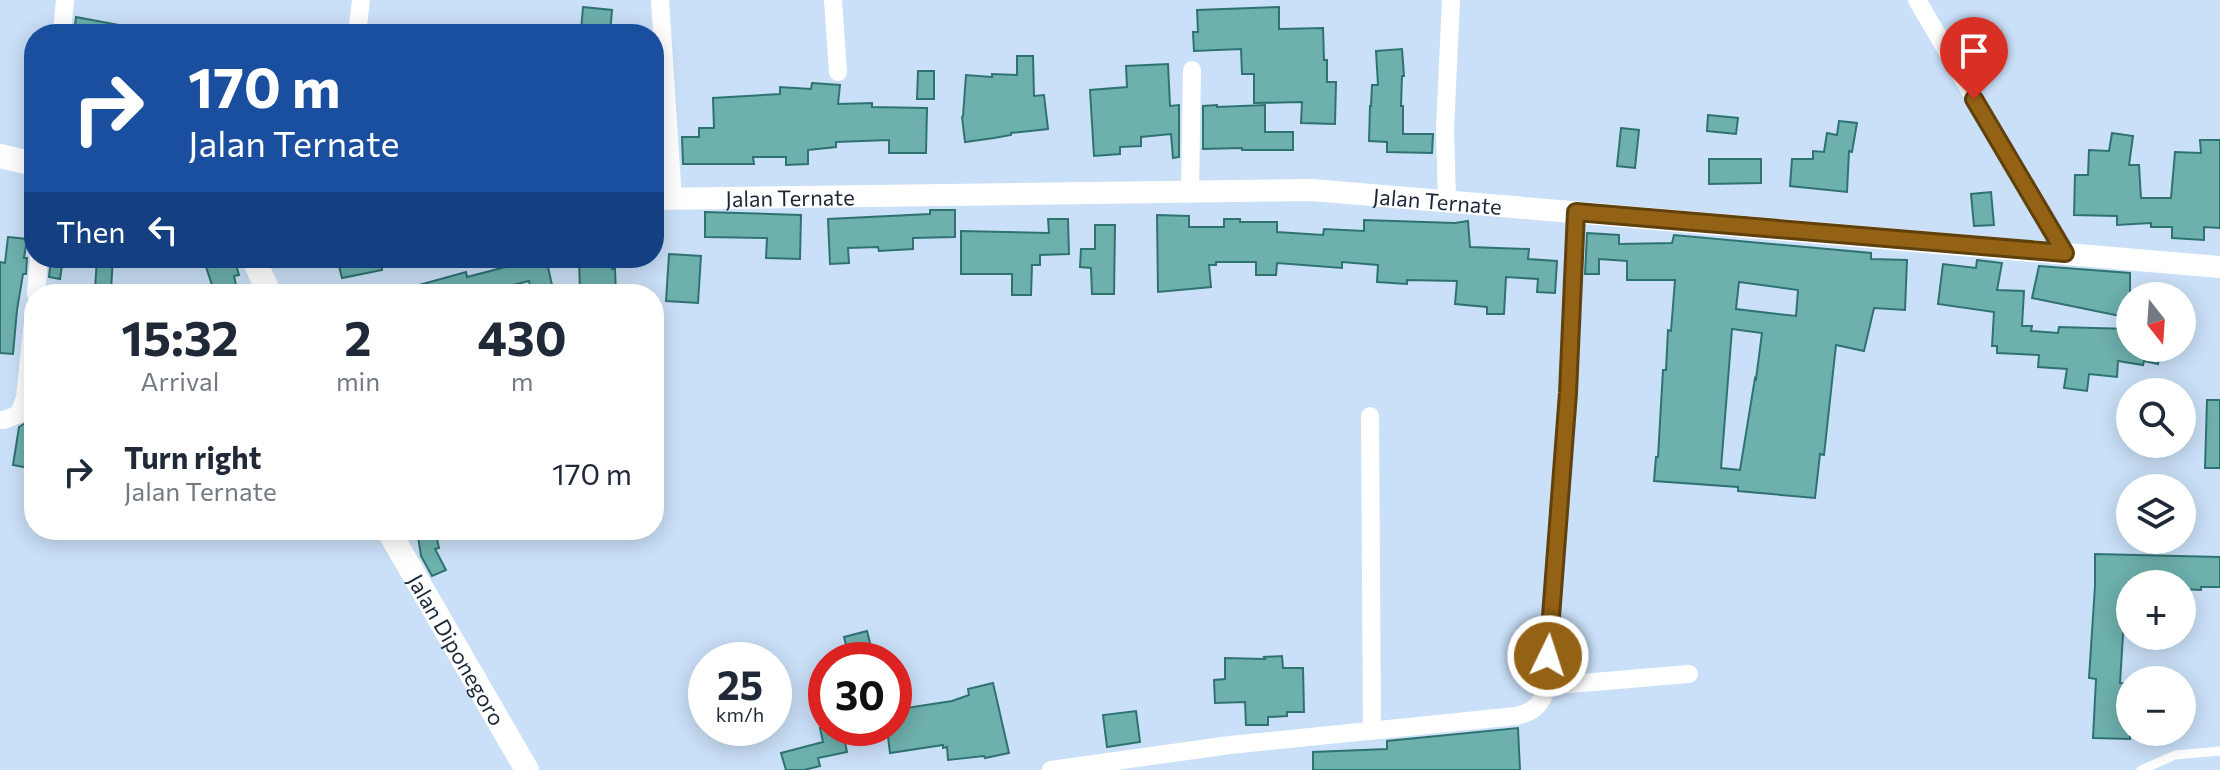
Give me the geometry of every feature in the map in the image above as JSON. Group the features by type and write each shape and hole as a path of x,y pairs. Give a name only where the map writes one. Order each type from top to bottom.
{"main road":[{"path":"0,156 24,162"},
{"name":"Jalan Diponegoro","path":"394,540 527,770"}],"street":[{"path":"63,24 65,0"},
{"path":"358,24 361,0"},
{"path":"660,0 660,24"},
{"path":"833,0 838,72"},
{"path":"1447,201 1445,129 1451,0"},
{"path":"1917,0 2065,253"},
{"path":"1190,192 1192,70"},
{"name":"Jalan Ternate","path":"664,199 1312,190 2220,267"},
{"path":"1051,770 1230,745 1524,714 1537,707 1546,686 1568,393 1576,212"},
{"path":"0,420 19,414 24,401"},
{"path":"1370,416 1372,731"},
{"path":"1546,686 1689,674"}],"lane":[{"path":"2141,770 2175,755 2220,751"}],"building":[{"path":"583,7 612,10 611,24 582,24"},
{"path":"1279,7 1279,29 1323,28 1327,82 1336,82 1335,124 1301,123 1302,102 1254,103 1254,74 1242,74 1241,49 1194,51 1193,32 1198,32 1197,10"},
{"path":"76,17 114,24 75,24"},
{"path":"1402,49 1403,134 1433,134 1432,153 1387,152 1387,142 1369,141 1372,85 1378,85 1376,51"},
{"path":"1017,56 1033,56 1034,96 1044,95 1048,129 965,142 962,117 966,75 1017,75"},
{"path":"1168,64 1170,106 1179,105 1179,157 1173,158 1171,134 1141,137 1141,146 1120,147 1120,154 1094,156 1090,90 1127,87 1126,66"},
{"path":"918,71 934,71 934,99 917,99"},
{"path":"812,83 840,85 838,104 872,103 872,107 927,108 926,153 889,153 889,140 836,142 836,147 808,150 808,164 786,165 786,157 753,157 754,164 683,164 682,137 699,137 699,128 714,128 713,98 780,94 780,87 811,89"},
{"path":"1265,105 1265,132 1293,132 1293,150 1203,149 1203,106"},
{"path":"1708,115 1738,118 1736,134 1707,131"},
{"path":"1839,121 1857,123 1852,152 1849,151 1847,192 1790,186 1792,159 1813,159 1813,151 1824,152 1827,133 1837,135"},
{"path":"1621,128 1639,130 1635,168 1617,166"},
{"path":"2112,133 2133,136 2129,165 2139,165 2141,198 2171,198 2175,152 2201,153 2200,140 2220,140 2220,228 2204,227 2204,240 2172,238 2172,227 2151,227 2151,223 2117,225 2117,216 2074,215 2075,175 2088,175 2089,150 2109,151"},
{"path":"1709,159 1761,159 1761,183 1709,184"},
{"path":"1991,192 1994,225 1974,226 1971,194"},
{"path":"930,210 955,210 955,237 913,238 913,249 879,251 878,247 848,248 849,263 830,264 828,219 930,214"},
{"path":"705,212 801,215 800,259 766,258 767,238 705,237"},
{"path":"1157,215 1189,216 1189,227 1224,227 1224,219 1240,219 1240,222 1277,222 1277,232 1323,235 1324,229 1364,231 1364,220 1468,221 1470,247 1529,249 1528,259 1557,261 1555,293 1537,292 1538,279 1506,277 1504,314 1487,314 1487,307 1455,304 1457,281 1377,282 1378,265 1342,262 1342,268 1277,263 1276,275 1256,275 1256,262 1216,262 1216,265 1209,265 1211,287 1158,292"},
{"path":"1048,219 1068,219 1069,254 1040,255 1040,265 1032,265 1031,295 1012,295 1012,274 961,274 961,231 1049,233"},
{"path":"1095,225 1115,225 1114,294 1092,294 1091,268 1080,267 1081,249 1095,249"},
{"path":"1587,233 1619,235 1619,244 1672,243 1674,235 1871,253 1871,259 1907,260 1905,310 1874,308 1864,351 1836,345 1824,455 1820,454 1815,498 1738,491 1738,487 1654,481 1663,370 1666,370 1675,280 1627,280 1627,261 1599,259 1599,274 1585,274","holes":["1739,282 1798,290 1796,316 1736,309","1732,329 1762,333 1740,470 1721,468"]},
{"path":"8,237 24,239 26,274 23,274 17,310 13,354 0,353 0,262 5,263"},
{"path":"669,254 701,256 698,303 666,301"},
{"path":"1977,260 2002,263 1997,290 2024,291 2022,326 2032,326 2031,331 2058,333 2059,327 2116,329 2117,377 2089,374 2087,391 2064,388 2067,369 2038,367 2039,355 1997,353 1997,346 1992,346 1994,312 1938,304 1943,264 1976,268"},
{"path":"2039,266 2130,273 2130,282 2116,282 2116,315 2032,298"},
{"path":"50,268 62,268 60,279 49,277"},
{"path":"96,268 112,268 111,284 95,284"},
{"path":"206,268 237,268 239,275 234,276 236,284 212,284"},
{"path":"340,268 382,268 382,270 342,278"},
{"path":"502,268 548,268 552,284 530,284 529,281 517,284 423,284 466,272 467,277"},
{"path":"579,268 615,269 616,284 580,284"},
{"path":"2207,400 2220,400 2220,468 2205,468"},
{"path":"24,424 24,467 13,465 19,427"},
{"path":"419,540 437,540 439,548 435,549 446,570 432,576 421,556"},
{"path":"2095,554 2220,557 2220,587 2201,587 2201,590 2196,590 2196,570 2116,570 2116,650 2122,650 2121,666 2116,666 2116,739 2093,738 2096,679 2089,678"},
{"path":"867,631 870,642 845,642 844,637"},
{"path":"1282,656 1283,668 1303,668 1304,712 1268,717 1268,725 1246,725 1245,702 1215,703 1214,680 1225,679 1225,658 1265,659"},
{"path":"993,683 1009,753 948,760 947,747 943,748 943,745 890,753 889,746 912,746 912,707 952,701 969,695 968,689"},
{"path":"1136,711 1140,742 1107,747 1103,715"},
{"path":"1518,728 1520,770 1313,770 1313,752 1387,749 1387,741"},
{"path":"808,746 846,746 847,752 818,758 820,766 804,770 786,770 781,753"}],"route":[{"path":"1548,656 1568,393 1576,212 2065,253 1974,99"}]}
